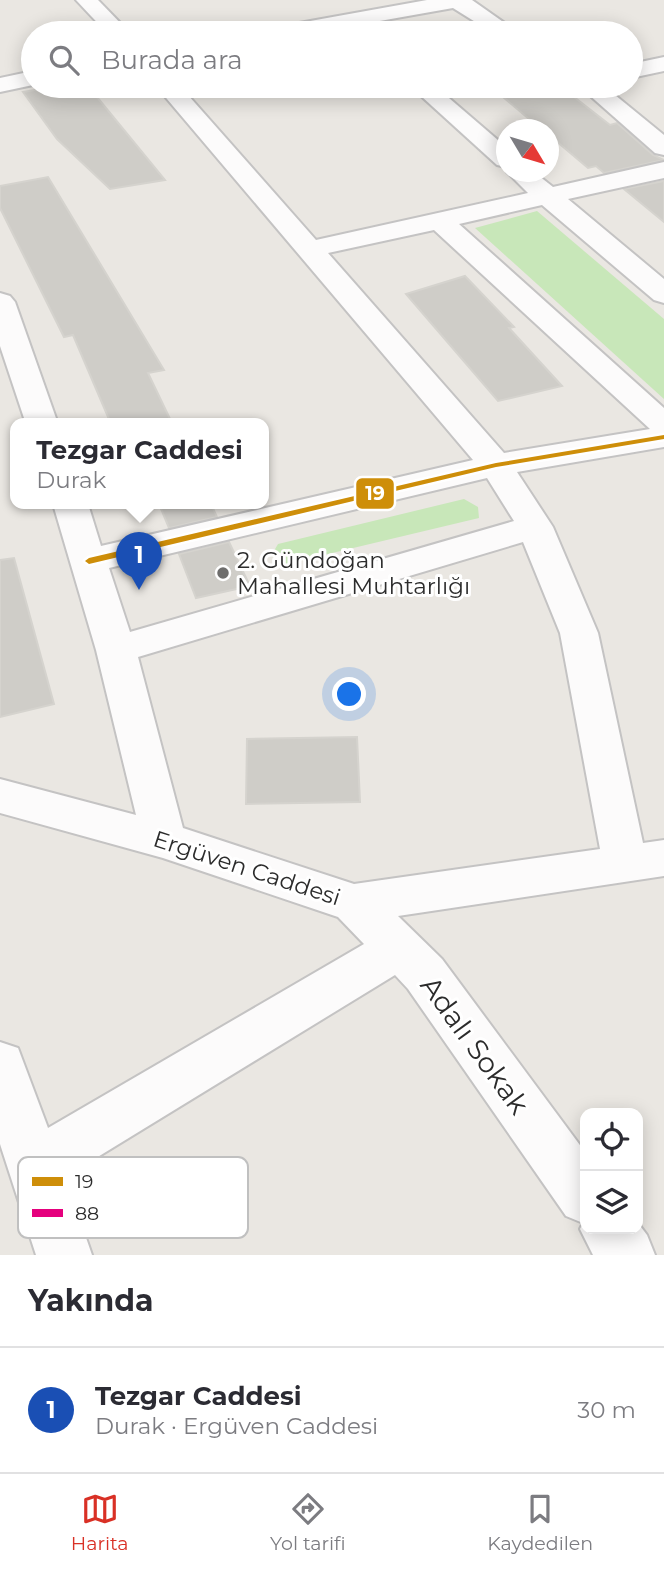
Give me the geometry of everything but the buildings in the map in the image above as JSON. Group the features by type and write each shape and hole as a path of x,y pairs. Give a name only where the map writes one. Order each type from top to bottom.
{"street":[{"path":"86,0 107,21"},
{"path":"376,21 458,0 490,21"},
{"path":"328,7 346,21"},
{"path":"643,68 664,64"},
{"path":"0,85 21,81"},
{"path":"179,98 496,465 535,527 579,634 645,861"},
{"path":"435,98 496,151"},
{"path":"604,98 664,148"},
{"path":"311,249 664,170"},
{"path":"531,182 664,294"},
{"path":"440,221 664,425"},
{"path":"0,302 40,418"},
{"path":"89,561 496,465 664,437"},
{"path":"72,509 116,650 164,840"},
{"path":"116,650 535,527"},
{"name":"Ergüven Caddesi","path":"0,796 164,840 354,903 645,861"},
{"name":"Adalı Sokak","path":"354,903 425,974 580,1190"},
{"path":"49,1157 400,948"},
{"path":"0,1065 31,1157"},
{"path":"612,1234 627,1255"},
{"path":"58,1238 64,1255"}],"green space":[{"path":"537,211 664,319 664,399 475,228"},
{"path":"464,499 478,507 479,518 286,564 271,556 278,544"}],"transit line":[{"name":"19","path":"89,561 496,465 664,437"}],"place":[{"name":"2. Gündoğan Mahallesi Muhtarlığı","path":"223,573"},
{"name":"Tezgar Caddesi","path":"139,590"}]}
